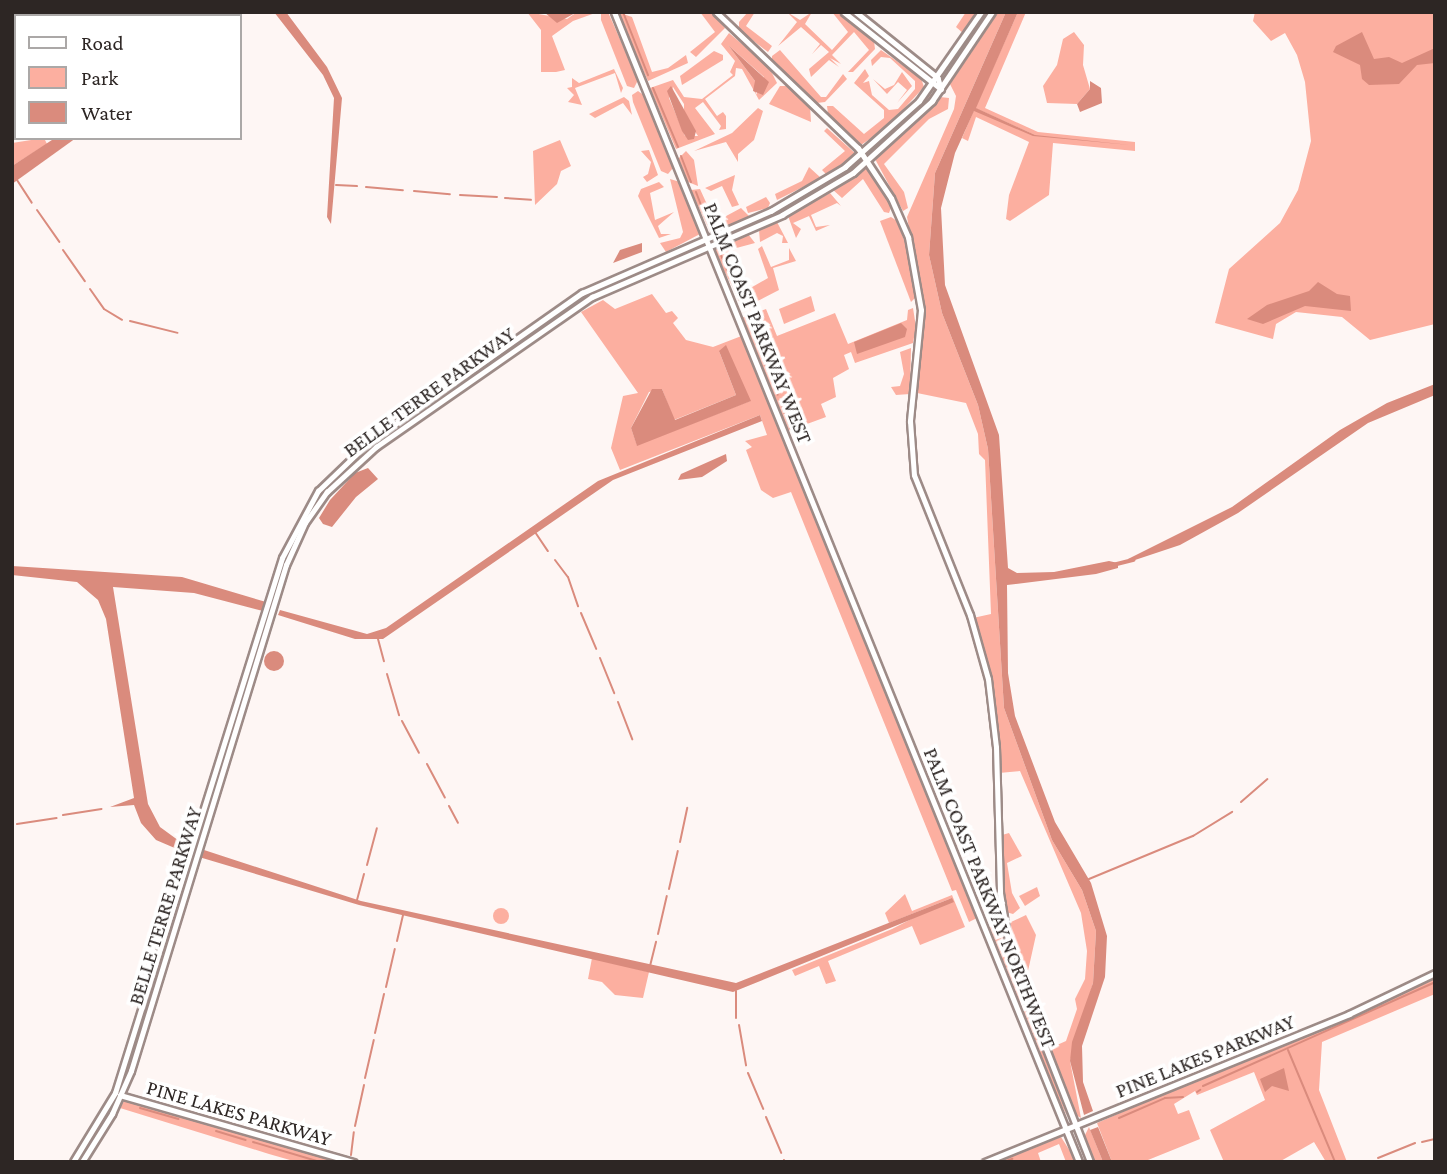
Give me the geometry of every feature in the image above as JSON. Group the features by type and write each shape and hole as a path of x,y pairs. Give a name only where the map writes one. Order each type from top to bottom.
{"main road":[{"name":"PALM COAST PARKWAY WEST","path":"614,12 871,645"},
{"path":"716,12 863,154 898,212 916,267 921,325 911,415 912,465 923,506 962,592 984,662 995,730 1000,901 1011,959 1090,1162"},
{"path":"844,12 932,85 942,89"},
{"path":"856,12 937,78 942,89"},
{"name":"BELLE TERRE PARKWAY","path":"74,1162 115,1093 286,546 307,506 335,472 582,293 790,202 863,154 932,85 981,12"},
{"name":"BELLE TERRE PARKWAY","path":"82,1162 121,1095 292,549 314,510 341,476 376,447 585,300 797,208 868,162 942,89 992,12"},
{"name":"PALM COAST PARKWAY NORTHWEST","path":"871,645 1079,1162"},
{"path":"229,727 236,729"},
{"name":"PINE LAKES PARKWAY","path":"985,1162 1349,1014 1435,973"},
{"name":"PINE LAKES PARKWAY","path":"115,1093 354,1162"}],"green space":[{"path":"527,12 567,19 577,12 598,12 573,21 552,36 565,70 541,72 541,30"},
{"path":"608,12 638,80 634,88 627,86 601,20 601,14"},
{"path":"617,12 632,17 652,72 668,68 686,55 688,63 648,81"},
{"path":"700,12 711,12 725,28 696,57 690,52 715,32"},
{"path":"748,12 755,12 746,26 772,46 768,52 739,30 739,22"},
{"path":"787,12 800,20 812,12 805,24 832,50 848,32 832,12 840,12 874,41 875,49 853,72 848,72 869,50 854,32 832,55 841,64 830,58 839,67 829,60 811,77 809,69 829,52 821,45 812,54 820,44 801,27 778,46 797,22"},
{"path":"966,12 976,12 964,34 956,27"},
{"path":"994,12 1006,12 935,173 929,255 942,313 978,405 988,449 1004,708 1052,840 1082,890 1096,931 1093,983 1070,1061 1081,1118 1072,1113 1048,1049 1066,1041 1077,1009 1075,999 1085,979 1087,951 1081,913 1020,771 999,773 994,706 973,618 991,614 985,460 979,454 978,434 966,403 917,393 922,300 907,217 954,109 956,96 949,82"},
{"path":"1018,12 1026,12 985,108 1038,132 1135,142 1135,151 1053,143 1049,195 1010,221 1006,219 1009,195 1029,142 976,117 968,141 962,138 974,110 1037,136 975,108"},
{"path":"1255,12 1435,12 1435,324 1370,340 1342,317 1296,312 1276,324 1273,339 1215,323 1229,269 1280,223 1298,190 1311,141 1305,82 1297,55 1285,33 1271,41 1253,21"},
{"path":"1074,32 1084,45 1083,65 1090,89 1077,104 1047,103 1043,86 1057,65 1063,39"},
{"path":"729,33 769,67 777,83 759,100 756,95 764,77 728,45 755,81 756,94 742,69 736,68 735,76 705,99 717,116 723,112 726,116 726,129 719,130 721,126 703,102 695,108 715,134 676,149 650,88 673,80 684,97 702,99 733,75 730,72 735,61 721,44","holes":["673,87 684,104 684,115 698,136 685,136 669,98"]},
{"path":"780,50 821,97 826,97 843,74 847,79 825,102 817,103 772,61 772,56"},
{"path":"881,50 921,78 924,87 886,128 861,145 828,114 827,106 833,106 864,134 884,118 884,110 854,83 865,69 869,76 863,83 869,81 872,95 889,110 898,109 915,89 915,81 890,58 881,57 872,66 871,60"},
{"path":"714,51 723,55 723,60 682,85 680,76"},
{"path":"614,69 623,88 621,93 615,73 575,88 582,105 568,102 574,95 567,88 572,87 572,78 579,83"},
{"path":"902,72 912,86 897,103 907,90 898,82 887,94 873,79 885,89 894,85"},
{"path":"780,86 786,86 810,106 811,122 769,104"},
{"path":"638,91 645,96 666,148 673,168 668,174 661,171 633,102 632,95"},
{"path":"932,94 915,114 870,153 927,95"},
{"path":"624,97 629,101 632,115 623,103 595,118 589,114"},
{"path":"940,97 949,98 948,109 929,119 884,164 904,192 908,208 903,211 875,159"},
{"path":"758,108 763,111 754,140 738,154 738,162 726,142 694,151 732,133"},
{"path":"827,128 856,154 827,175 822,170 845,151 824,131"},
{"path":"45,140 47,144 12,166 12,143"},
{"path":"560,140 571,166 561,171 557,184 535,205 533,151"},
{"path":"649,150 658,175 647,182 643,177 648,174 651,162 641,151"},
{"path":"686,151 694,160 698,186 688,182 678,159"},
{"path":"866,166 892,205 889,213 884,212 863,179 842,198 832,189"},
{"path":"809,167 821,178 777,200 775,194 802,181"},
{"path":"735,175 732,190 739,205 732,207 722,186 711,191 705,188"},
{"path":"670,179 680,182 700,234 666,252 660,243 680,238 683,232"},
{"path":"659,182 664,187 650,193 655,220 674,212 658,226 661,234 671,234 659,238 638,196 641,189"},
{"path":"700,189 715,222 741,208 751,218 710,232 691,190"},
{"path":"830,193 841,206 837,203 811,215 816,227 830,225 816,231 809,216 793,223 801,229 796,238 788,216"},
{"path":"766,197 770,203 768,208 748,213 746,207"},
{"path":"891,217 897,221 907,248 916,297 911,302 880,221"},
{"path":"777,222 788,243 782,243 783,236 777,233 760,242 759,230"},
{"path":"748,234 755,243 729,250 727,256 748,302 743,308 714,251 717,244"},
{"path":"762,246 771,267 789,260 789,248 796,261 773,268 779,290 754,303 747,290 768,278 758,249"},
{"path":"652,294 666,313 672,311 678,318 673,323 686,340 713,347 744,335 977,918 969,922 956,890 952,891 791,492 773,498 761,490 746,450 752,447 745,441 767,435 760,415 620,470 611,448 623,396 638,393 581,312 603,300 615,309","holes":["719,351 750,401 637,445 631,428 649,392 662,389 674,420 736,395"]},
{"path":"811,296 815,311 784,324 779,309"},
{"path":"913,308 916,327 913,343 855,363 851,352 844,355 849,369 833,378 836,397 821,404 826,417 788,431 741,318 766,309 777,336 835,313 848,344 907,320 908,310"},
{"path":"911,348 910,394 896,395 891,387 900,386 904,374 900,352"},
{"path":"1009,833 1022,856 1007,863 1012,893 1020,908 1013,914 1006,912 1001,892 1002,835"},
{"path":"1037,887 1040,896 1025,906 1019,896"},
{"path":"905,894 912,911 952,895 965,927 920,945 912,926 828,961 836,981 826,984 819,966 795,976 792,970 892,929 952,898 889,923 885,913"},
{"path":"501,908 509,916 501,924 493,916"},
{"path":"1026,915 1036,935 1028,971 1036,1005 1030,1002 1021,980 1008,929 1011,922"},
{"path":"994,923 1000,926 1021,1005 988,930"},
{"path":"170,929 157,980 126,1078 138,1030"},
{"path":"592,958 649,972 643,998 615,995 602,982 588,979"},
{"path":"1435,976 1435,994 1322,1042 1319,1090 1347,1162 1326,1162 1314,1142 1279,1162 1224,1162 1210,1130 1265,1100 1254,1072 1197,1095 1195,1091 1174,1104 1178,1114 1189,1110 1200,1139 1143,1162 1112,1162 1097,1123"},
{"path":"1021,1011 1028,1012 1068,1118 1046,1074"},
{"path":"124,1101 332,1158 337,1162 297,1162 269,1154 120,1108"},
{"path":"1089,1127 1103,1162 1094,1162 1084,1137"},
{"path":"1061,1137 1077,1162 1066,1162 1059,1144 1038,1153 1041,1162 994,1162"}],"water":[{"path":"274,12 286,12 327,67 342,98 331,224 327,217 334,98 323,75"},
{"path":"544,12 577,12 557,23"},
{"path":"1006,12 1018,12 976,108 1035,135 1130,145 1033,136 974,111 955,153 941,208 945,285 999,435 1008,568 1017,573 1054,572 1109,561 1118,563 1118,568 1096,574 1007,585 1008,673 1015,716 1055,822 1091,883 1107,936 1105,977 1082,1046 1083,1082 1093,1111 1084,1115 1070,1061 1072,1042 1093,983 1096,931 1082,890 1052,840 1004,708 988,449 978,405 942,313 929,255 935,173"},
{"path":"1362,32 1374,59 1389,57 1402,63 1435,48 1435,63 1417,65 1399,84 1369,85 1362,79 1360,65 1333,52 1336,46"},
{"path":"728,45 769,82 763,95 753,91 755,81"},
{"path":"1090,81 1101,88 1102,103 1080,112 1077,104 1090,89"},
{"path":"671,86 696,131 694,139 688,140 682,131 667,91"},
{"path":"52,140 73,140 12,184 12,166"},
{"path":"642,243 642,252 613,263 620,250"},
{"path":"1318,282 1337,294 1350,296 1351,311 1305,306 1263,324 1247,319 1267,305 1309,291"},
{"path":"901,323 907,329 905,337 857,354 854,342"},
{"path":"726,345 751,401 637,446 631,428 652,389 662,389 675,420 736,395 719,351"},
{"path":"1435,384 1435,395 1368,423 1238,513 1180,545 1129,562 1128,559 1232,507 1340,430 1387,403"},
{"path":"760,415 762,421 613,480 383,639 355,639 278,615 280,610 367,634 386,628 598,481"},
{"path":"726,454 727,461 702,477 678,480 681,474"},
{"path":"368,468 378,479 356,497 332,527 323,524 319,518 330,500 355,473"},
{"path":"12,566 182,577 266,602 263,611 194,593 113,587 148,804 160,827 186,846 184,852 156,840 141,823 134,805 110,807 134,798 106,619 98,600 77,582 12,575"},
{"path":"274,651 281,654 284,661 281,668 274,671 267,668 264,661 267,654"},
{"path":"201,849 361,901 736,983 952,898 954,902 733,992 359,905 199,857"},
{"path":"1284,1068 1289,1091 1272,1086 1265,1092 1260,1079"},
{"path":"1098,1127 1112,1162 1103,1162 1090,1130"}],"waterway":[{"path":"623,12 648,75"},
{"path":"653,88 678,147"},
{"path":"681,156 691,182"},
{"path":"17,180 32,203"},
{"path":"336,185 357,186"},
{"path":"366,187 403,190"},
{"path":"414,191 450,194"},
{"path":"696,192 710,229"},
{"path":"460,195 497,197"},
{"path":"505,198 531,200"},
{"path":"37,210 59,242"},
{"path":"63,250 85,281"},
{"path":"719,250 741,304"},
{"path":"90,289 104,309 122,320"},
{"path":"746,317 768,372"},
{"path":"130,321 178,333"},
{"path":"771,378 778,395"},
{"path":"780,401 790,428"},
{"path":"535,532 548,551"},
{"path":"555,560 568,577 578,606"},
{"path":"1113,565 1133,560"},
{"path":"581,613 596,649"},
{"path":"378,639 384,661"},
{"path":"600,658 614,693"},
{"path":"387,674 399,715"},
{"path":"618,702 632,739"},
{"path":"402,721 419,753"},
{"path":"427,764 445,798"},
{"path":"1241,802 1267,779"},
{"path":"449,806 458,823"},
{"path":"680,842 687,808"},
{"path":"63,815 102,809"},
{"path":"1089,879 1193,836 1232,812"},
{"path":"17,824 57,818"},
{"path":"367,865 377,828"},
{"path":"669,889 678,851"},
{"path":"357,900 364,874"},
{"path":"658,934 667,896"},
{"path":"397,941 403,915"},
{"path":"650,966 656,942"},
{"path":"386,987 395,949"},
{"path":"1203,1086 1435,982"},
{"path":"736,991 736,1018"},
{"path":"375,1033 384,994"},
{"path":"739,1025 746,1065"},
{"path":"365,1078 374,1040"},
{"path":"1288,1050 1335,1162"},
{"path":"748,1073 763,1109"},
{"path":"355,1126 364,1085"},
{"path":"1119,1118 1165,1098 1183,1097"},
{"path":"140,1108 178,1119"},
{"path":"766,1117 781,1153"},
{"path":"216,1131 246,1140"},
{"path":"351,1155 354,1132"},
{"path":"1422,1142 1435,1139"},
{"path":"253,1142 320,1162"},
{"path":"1378,1158 1415,1143"},
{"path":"1004,1162 1012,1159"}]}
